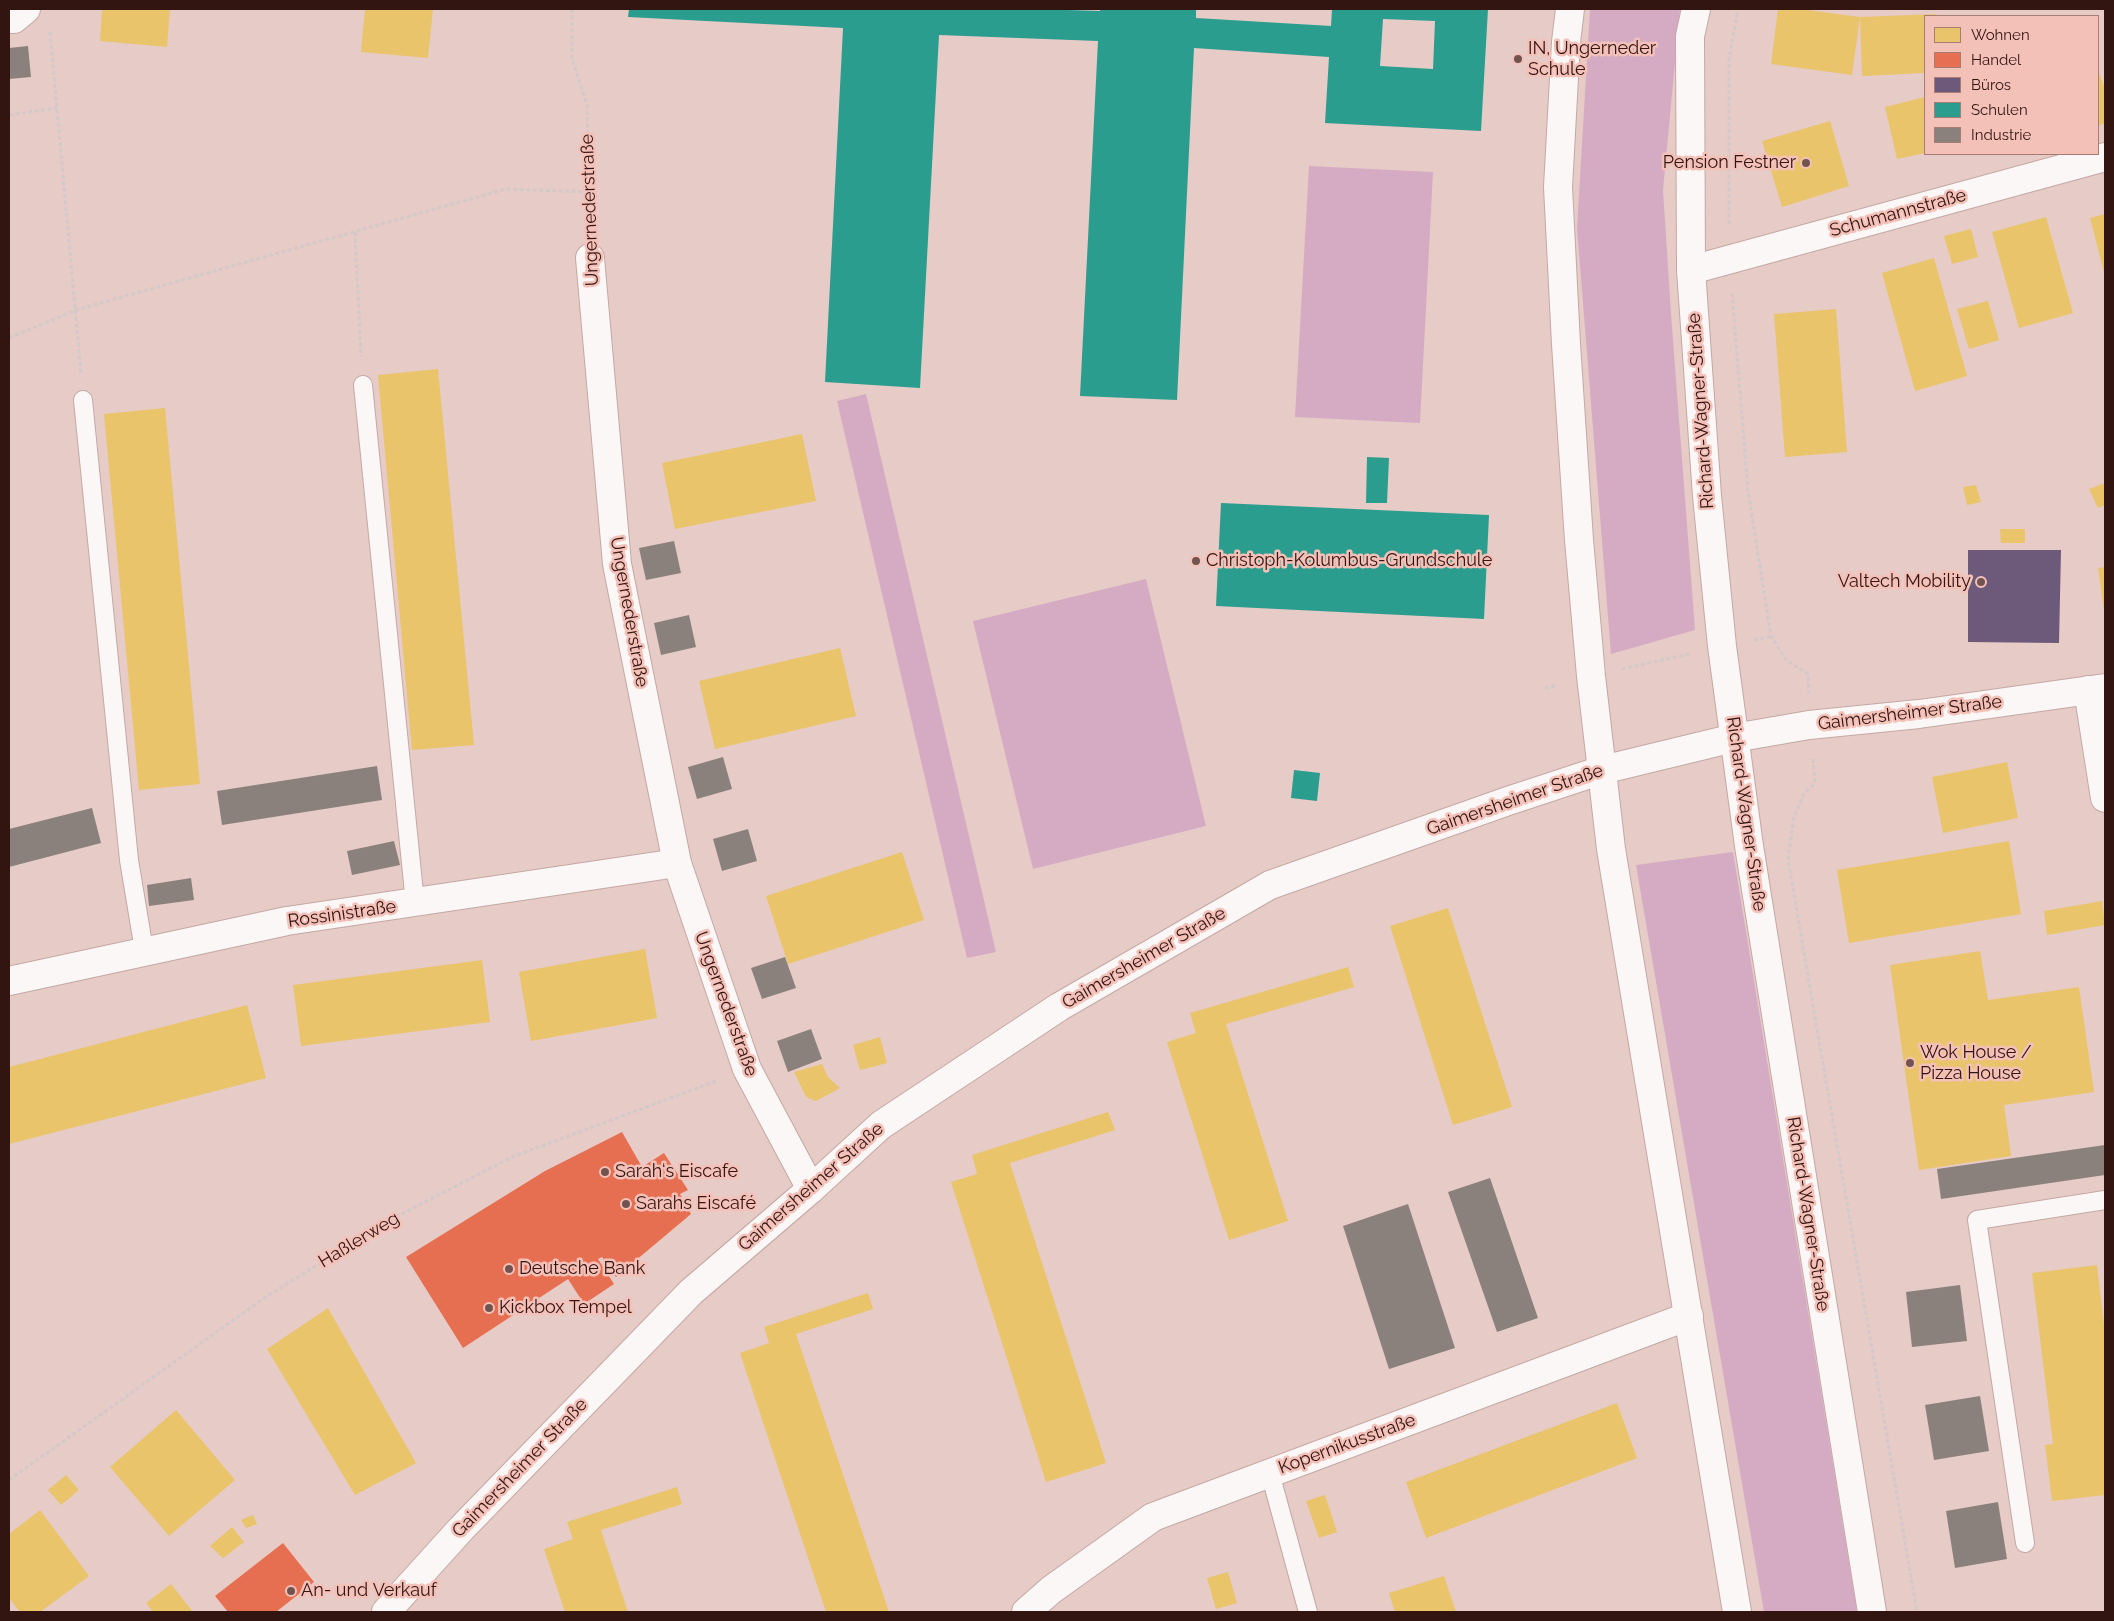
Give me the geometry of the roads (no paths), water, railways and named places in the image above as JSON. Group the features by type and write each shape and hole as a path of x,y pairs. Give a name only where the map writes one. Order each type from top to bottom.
{"street":[{"path":"9,19 14,19 26,9"},
{"path":"1570,9 1566,42 1558,187 1566,354 1591,676 1611,849 1690,1316 1737,1612"},
{"name":"Richard-Wagner-Straße","path":"1696,9 1690,36 1691,270 1707,496 1722,646 1749,846 1872,1612"},
{"name":"Schumannstraße","path":"1691,270 2105,157"},
{"name":"Ungernederstraße","path":"590,258 617,564 677,862 747,1069 811,1189"},
{"path":"2097,689 2105,798"},
{"name":"Gaimersheimer Straße","path":"386,1612 461,1529 691,1292 811,1189 881,1125 1059,1007 1270,886 1508,801 1602,770 1734,738 1809,726 1919,714 2097,689"},
{"name":"Rossinistraße","path":"9,981 144,950 287,921 677,862"},
{"name":"Kopernikusstraße","path":"1026,1612 1051,1590 1153,1517 1690,1316"}],"lane":[{"path":"363,385 415,903"},
{"path":"83,400 129,860 144,950"},
{"path":"2025,1543 1977,1220 2105,1200"},
{"path":"1270,1473 1308,1612"}],"place":[{"name":"IN, Ungerneder Schule","path":"1518,59"},
{"name":"Pension Festner","path":"1806,163"},
{"name":"Christoph-Kolumbus-Grundschule","path":"1196,561"},
{"name":"Valtech Mobility","path":"1981,582"},
{"name":"Wok House / Pizza House","path":"1910,1063"},
{"name":"Sarah‘s Eiscafe","path":"605,1172"},
{"name":"Sarahs Eiscafé","path":"626,1204"},
{"name":"Deutsche Bank","path":"509,1269"},
{"name":"Kickbox Tempel","path":"489,1308"},
{"name":"An- und Verkauf","path":"291,1591"}]}
